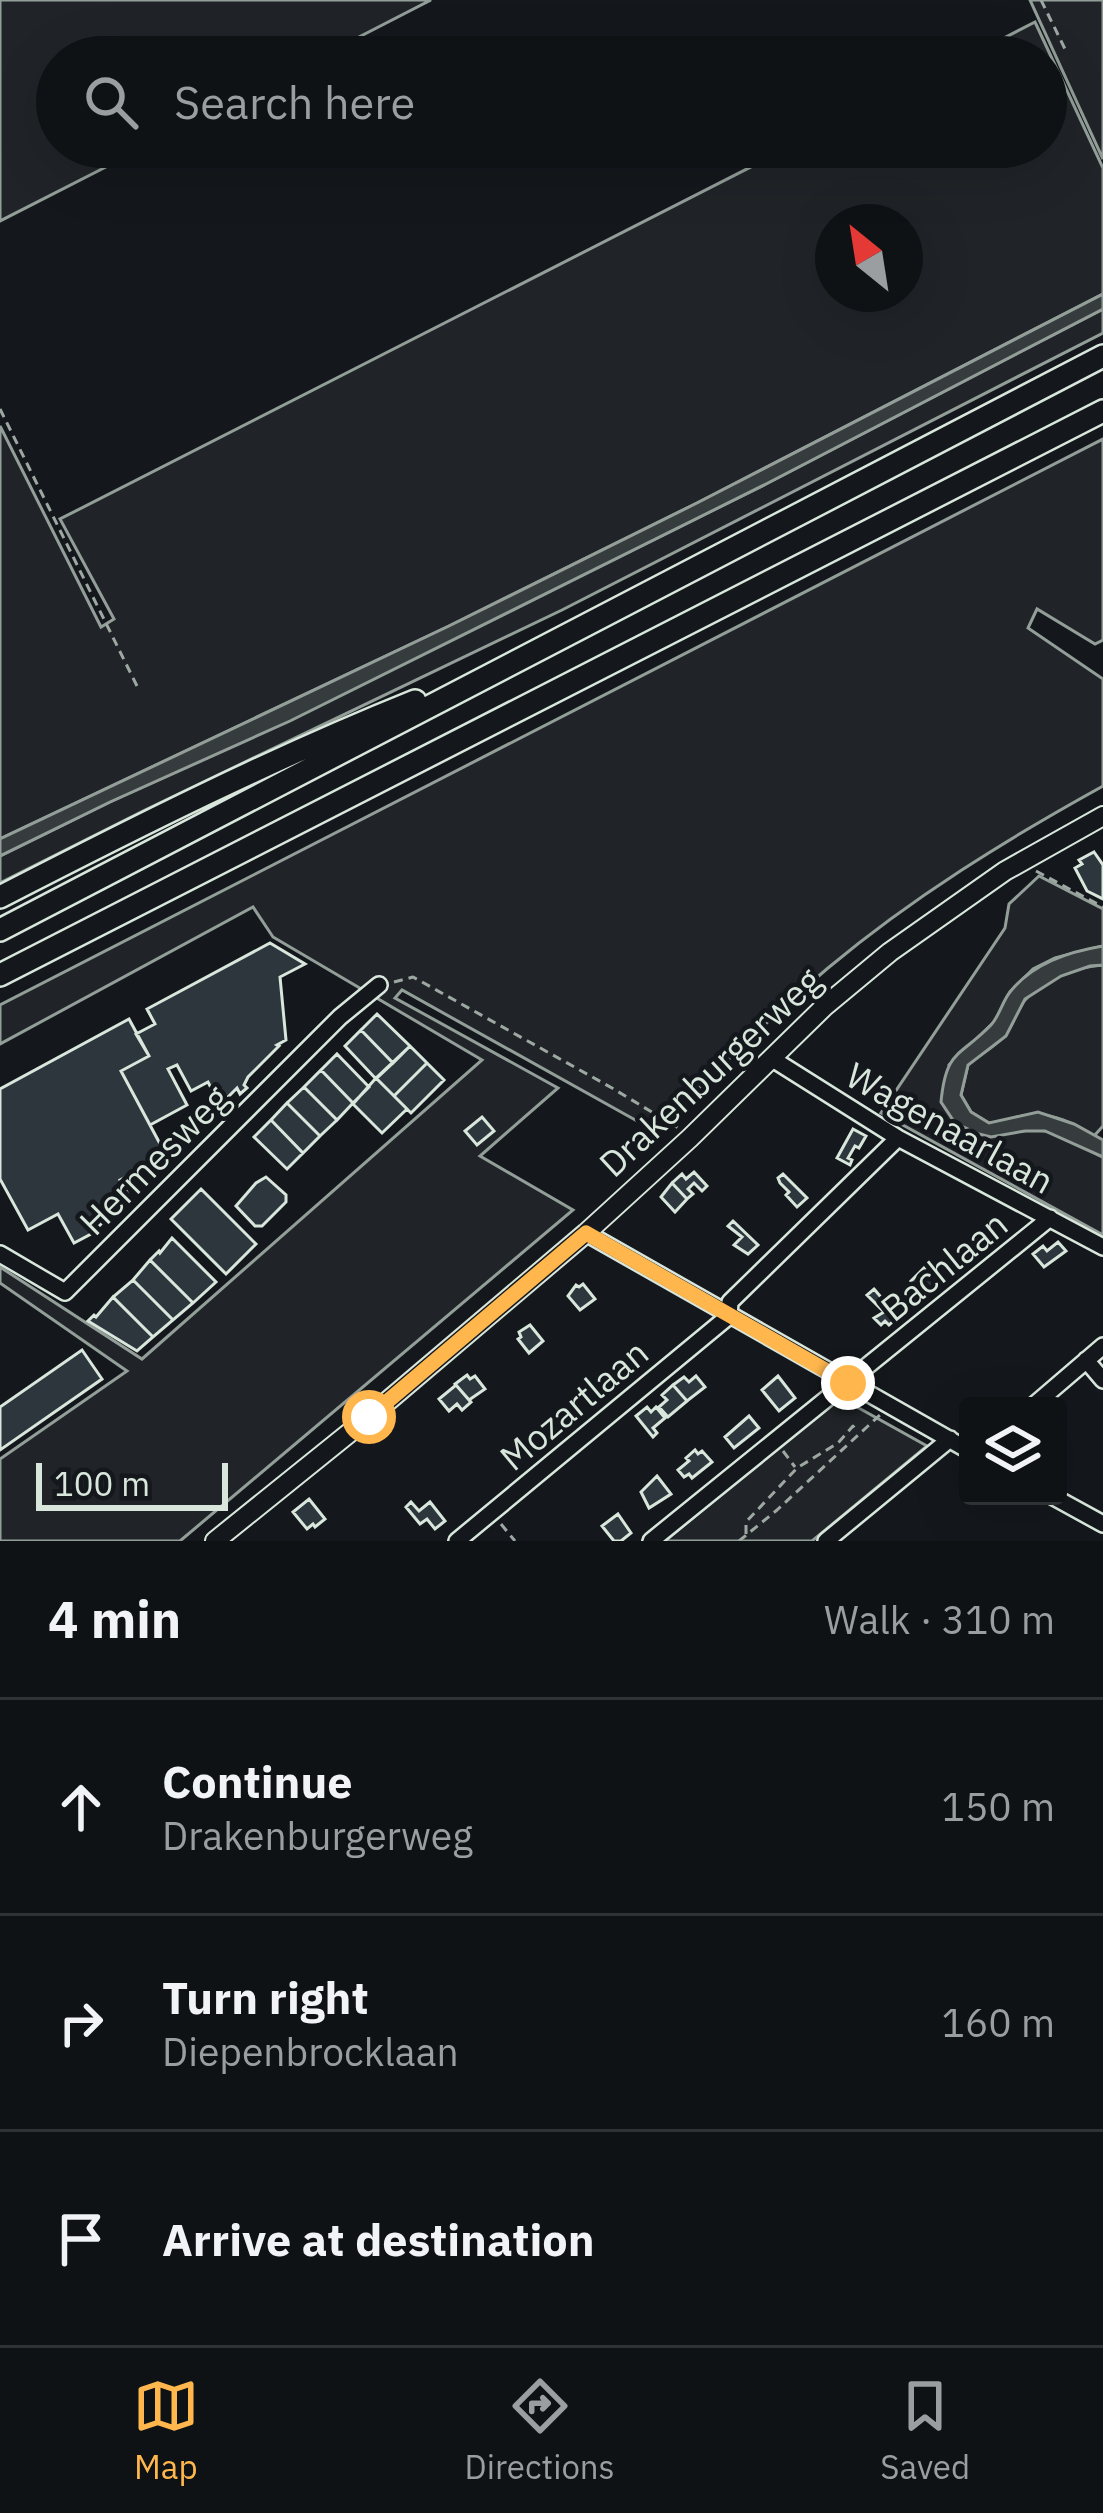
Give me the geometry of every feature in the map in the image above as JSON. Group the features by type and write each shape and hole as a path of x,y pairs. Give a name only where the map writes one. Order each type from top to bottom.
{"highway":[{"path":"0,930 1103,356"},
{"path":"0,979 1103,412"},
{"path":"0,897 308,746 510,662"}],"main road":[{"name":"Drakenburgerweg","path":"215,1541 586,1233 825,1006 890,952 1020,862 1103,816"}],"street":[{"name":"Hermesweg","path":"0,1254 65,1292 340,1017 379,986"},
{"path":"340,1017 360,1024"},
{"name":"Wagenaarlaan","path":"771,1058 898,1138 1103,1246"},
{"name":"Mozartlaan","path":"457,1541 729,1316 730,1302 898,1138"},
{"name":"Bachlaan","path":"651,1541 1050,1218"},
{"path":"586,1233 959,1444"},
{"path":"1043,1397 1103,1346"},
{"path":"1086,1360 1103,1380"},
{"path":"826,1541 950,1439"},
{"path":"1067,1504 1103,1524"}],"path":[{"path":"1041,0 1059,36"},
{"path":"0,409 137,686"},
{"path":"1020,862 1103,907"},
{"path":"379,986 413,977 612,1088 690,1138"},
{"path":"740,1541 890,1406"},
{"path":"746,1535 746,1522 796,1468 838,1443 853,1426 858,1434"},
{"path":"838,1443 844,1447"},
{"path":"779,1447 796,1468"},
{"path":"492,1512 515,1541"}],"shaded area":[{"path":"0,0 431,0 361,36 36,36 36,168 104,168 0,221"},
{"path":"1030,0 1103,0 1103,159 1067,81 1067,36 1047,36"},
{"path":"1035,22 1042,36 1008,36"},
{"path":"1067,91 1103,168 1103,294 449,626 0,839 0,426 101,627 114,619 60,519 749,168 1067,168"},
{"path":"1103,294 1103,309 766,484 290,721 0,856 0,839 449,626"},
{"path":"1103,309 1103,333 562,610 0,883 0,856 290,720 766,484"},
{"path":"1103,439 1103,640 1095,644 1037,609 1028,628 1103,679 1103,786 961,870 860,942 784,1007 655,1131 402,990 395,998 558,1088 480,1156 573,1210 180,1541 0,1541 0,1459 127,1371 0,1283 0,1267 142,1359 482,1060 273,937 253,907 0,1044 0,1005"},
{"path":"1039,876 1103,909 1103,946 1033,969 1010,992 995,1021 949,1065 968,1130 988,1134 1046,1131 1103,1157 1103,1235 881,1113 1005,928 1009,904"},
{"path":"1103,946 1103,965 1061,976 1025,999 1006,1036 968,1065 961,1095 971,1112 989,1123 1038,1112 1074,1124 1103,1140 1103,1157 1045,1131 991,1137 955,1123 941,1102 956,1056 991,1025 1010,992 1029,973 1064,956"},
{"path":"1103,965 1103,1126 1094,1136 1047,1116 989,1123 971,1112 961,1095 968,1065 1006,1034 1025,1000 1060,975"},
{"path":"839,1397 927,1446 812,1541 665,1541"}],"building":[{"path":"1094,852 1103,865 1103,899 1087,891 1075,868"},
{"path":"270,943 305,964 280,977 286,1040 248,1077 247,1088 240,1094 237,1088 220,1105 208,1082 191,1091 177,1065 168,1069 187,1105 150,1125 121,1071 149,1056 136,1034 155,1024 147,1009"},
{"path":"377,1014 410,1046 393,1063 361,1030"},
{"path":"129,1019 149,1056 121,1071 166,1155 120,1180 129,1196 91,1234 74,1243 58,1214 28,1230 0,1179 0,1089"},
{"path":"361,1030 393,1063 376,1079 345,1046"},
{"path":"410,1046 427,1063 394,1096 376,1078"},
{"path":"337,1054 369,1087 353,1103 321,1070"},
{"path":"427,1063 444,1080 411,1113 394,1096"},
{"path":"321,1070 353,1103 337,1120 304,1087"},
{"path":"376,1078 407,1109 382,1133 353,1104"},
{"path":"304,1087 337,1120 320,1136 287,1103"},
{"path":"287,1103 320,1136 303,1153 271,1120"},
{"path":"482,1117 494,1131 477,1145 465,1131"},
{"path":"271,1120 303,1153 287,1169 254,1137"},
{"path":"853,1129 866,1136 848,1158 850,1165 837,1158"},
{"path":"694,1172 707,1186 702,1191 694,1183 687,1199 672,1183"},
{"path":"783,1174 807,1198 797,1207 780,1183"},
{"path":"266,1177 286,1195 286,1202 262,1226 255,1226 236,1206"},
{"path":"672,1183 687,1199 675,1212 661,1197"},
{"path":"201,1189 256,1244 226,1274 171,1219"},
{"path":"733,1221 758,1245 748,1254 734,1245 742,1237 728,1226"},
{"path":"172,1238 216,1282 193,1303 150,1260"},
{"path":"1058,1242 1066,1251 1044,1267 1033,1254"},
{"path":"150,1260 193,1303 173,1320 133,1280"},
{"path":"925,1267 939,1283 931,1292 923,1286 919,1290 911,1281"},
{"path":"133,1280 173,1320 153,1337 113,1297"},
{"path":"583,1284 595,1299 580,1310 568,1296"},
{"path":"874,1289 898,1317 889,1325 874,1318 884,1312 867,1295"},
{"path":"113,1297 153,1337 137,1351 88,1321"},
{"path":"530,1325 543,1341 529,1353 518,1339 519,1332"},
{"path":"82,1350 102,1379 0,1450 0,1407"},
{"path":"467,1375 475,1376 485,1389 469,1400 455,1384"},
{"path":"696,1376 705,1387 687,1401 673,1385"},
{"path":"778,1376 795,1398 779,1411 762,1390"},
{"path":"456,1385 471,1402 462,1410 457,1404 449,1411 439,1399"},
{"path":"673,1385 687,1401 668,1417 659,1407 667,1400 662,1395"},
{"path":"647,1407 651,1412 656,1407 665,1418 653,1428 657,1433 653,1437 636,1416"},
{"path":"749,1416 759,1428 734,1448 725,1437"},
{"path":"695,1450 712,1462 692,1478 684,1477 678,1470"},
{"path":"657,1476 671,1494 649,1508 641,1492"},
{"path":"309,1499 325,1519 307,1529 293,1512"},
{"path":"411,1502 419,1511 430,1502 445,1521 435,1529 427,1519 420,1524 406,1507"},
{"path":"618,1514 631,1533 614,1541 602,1526"}],"route":[{"path":"369,1417 586,1233 848,1383"}]}
